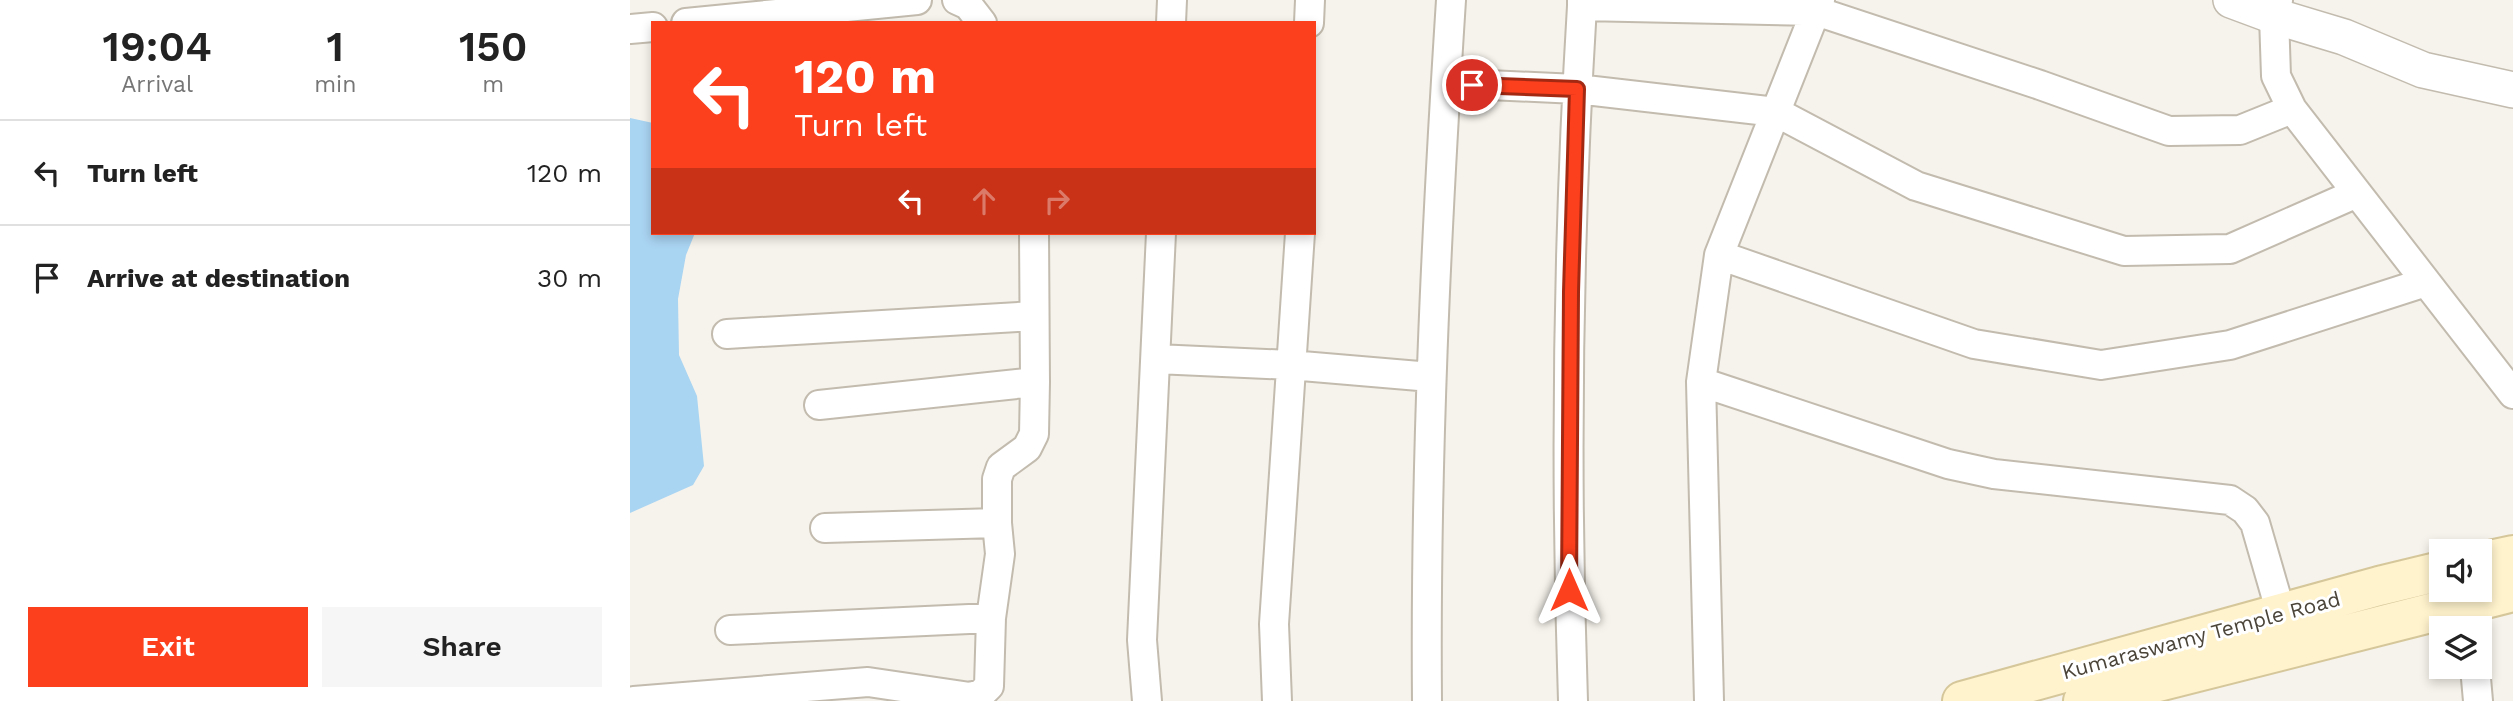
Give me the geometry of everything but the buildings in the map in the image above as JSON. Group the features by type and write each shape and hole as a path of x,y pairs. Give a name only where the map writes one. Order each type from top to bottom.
{"main road":[{"path":"2492,559 2513,555"},
{"name":"Kumaraswamy Temple Road","path":"1962,701 2429,574"},
{"name":"Kumaraswamy Temple Road","path":"2471,616 2513,592"},
{"name":"Kumaraswamy Temple Road","path":"2083,701 2429,625"}],"street":[{"path":"706,21 916,0"},
{"path":"957,0 968,5 980,21"},
{"path":"1171,21 1172,0"},
{"path":"1309,21 1310,0"},
{"path":"1427,701 1426,546 1431,377 1451,0"},
{"path":"2231,0 2276,8 2423,70 2513,90"},
{"path":"1573,701 1569,590 1571,292 1582,3 1818,6 2169,131 2240,130 2292,109"},
{"path":"1709,701 1701,382 1719,255 1818,6"},
{"path":"2276,8 2276,76 2292,109 2513,394"},
{"path":"630,29 651,27"},
{"path":"1446,83 1577,89 1776,112 1916,186 2124,251 2230,249 2357,193"},
{"path":"634,701 869,682 970,696 981,694 989,686 991,618 1000,554 997,479 1001,467 1027,448 1034,434 1034,235"},
{"path":"1147,701 1142,640 1161,235"},
{"path":"1277,701 1274,624 1300,235"},
{"path":"1719,255 1974,344 2101,365 2230,345 2426,282"},
{"path":"727,334 1034,316"},
{"path":"1156,359 1290,365 1431,377"},
{"path":"819,405 1035,382"},
{"path":"1701,382 1948,464 1994,474 2230,500 2245,510 2255,523 2281,613"},
{"path":"825,528 997,523"},
{"path":"730,630 991,618"},
{"path":"2476,679 2478,701"}],"water":[{"path":"630,118 651,123 651,235 694,235 686,255 678,299 679,355 697,396 704,466 693,485 630,513"}],"route":[{"path":"1472,85 1577,89 1571,292 1569,590"}]}
